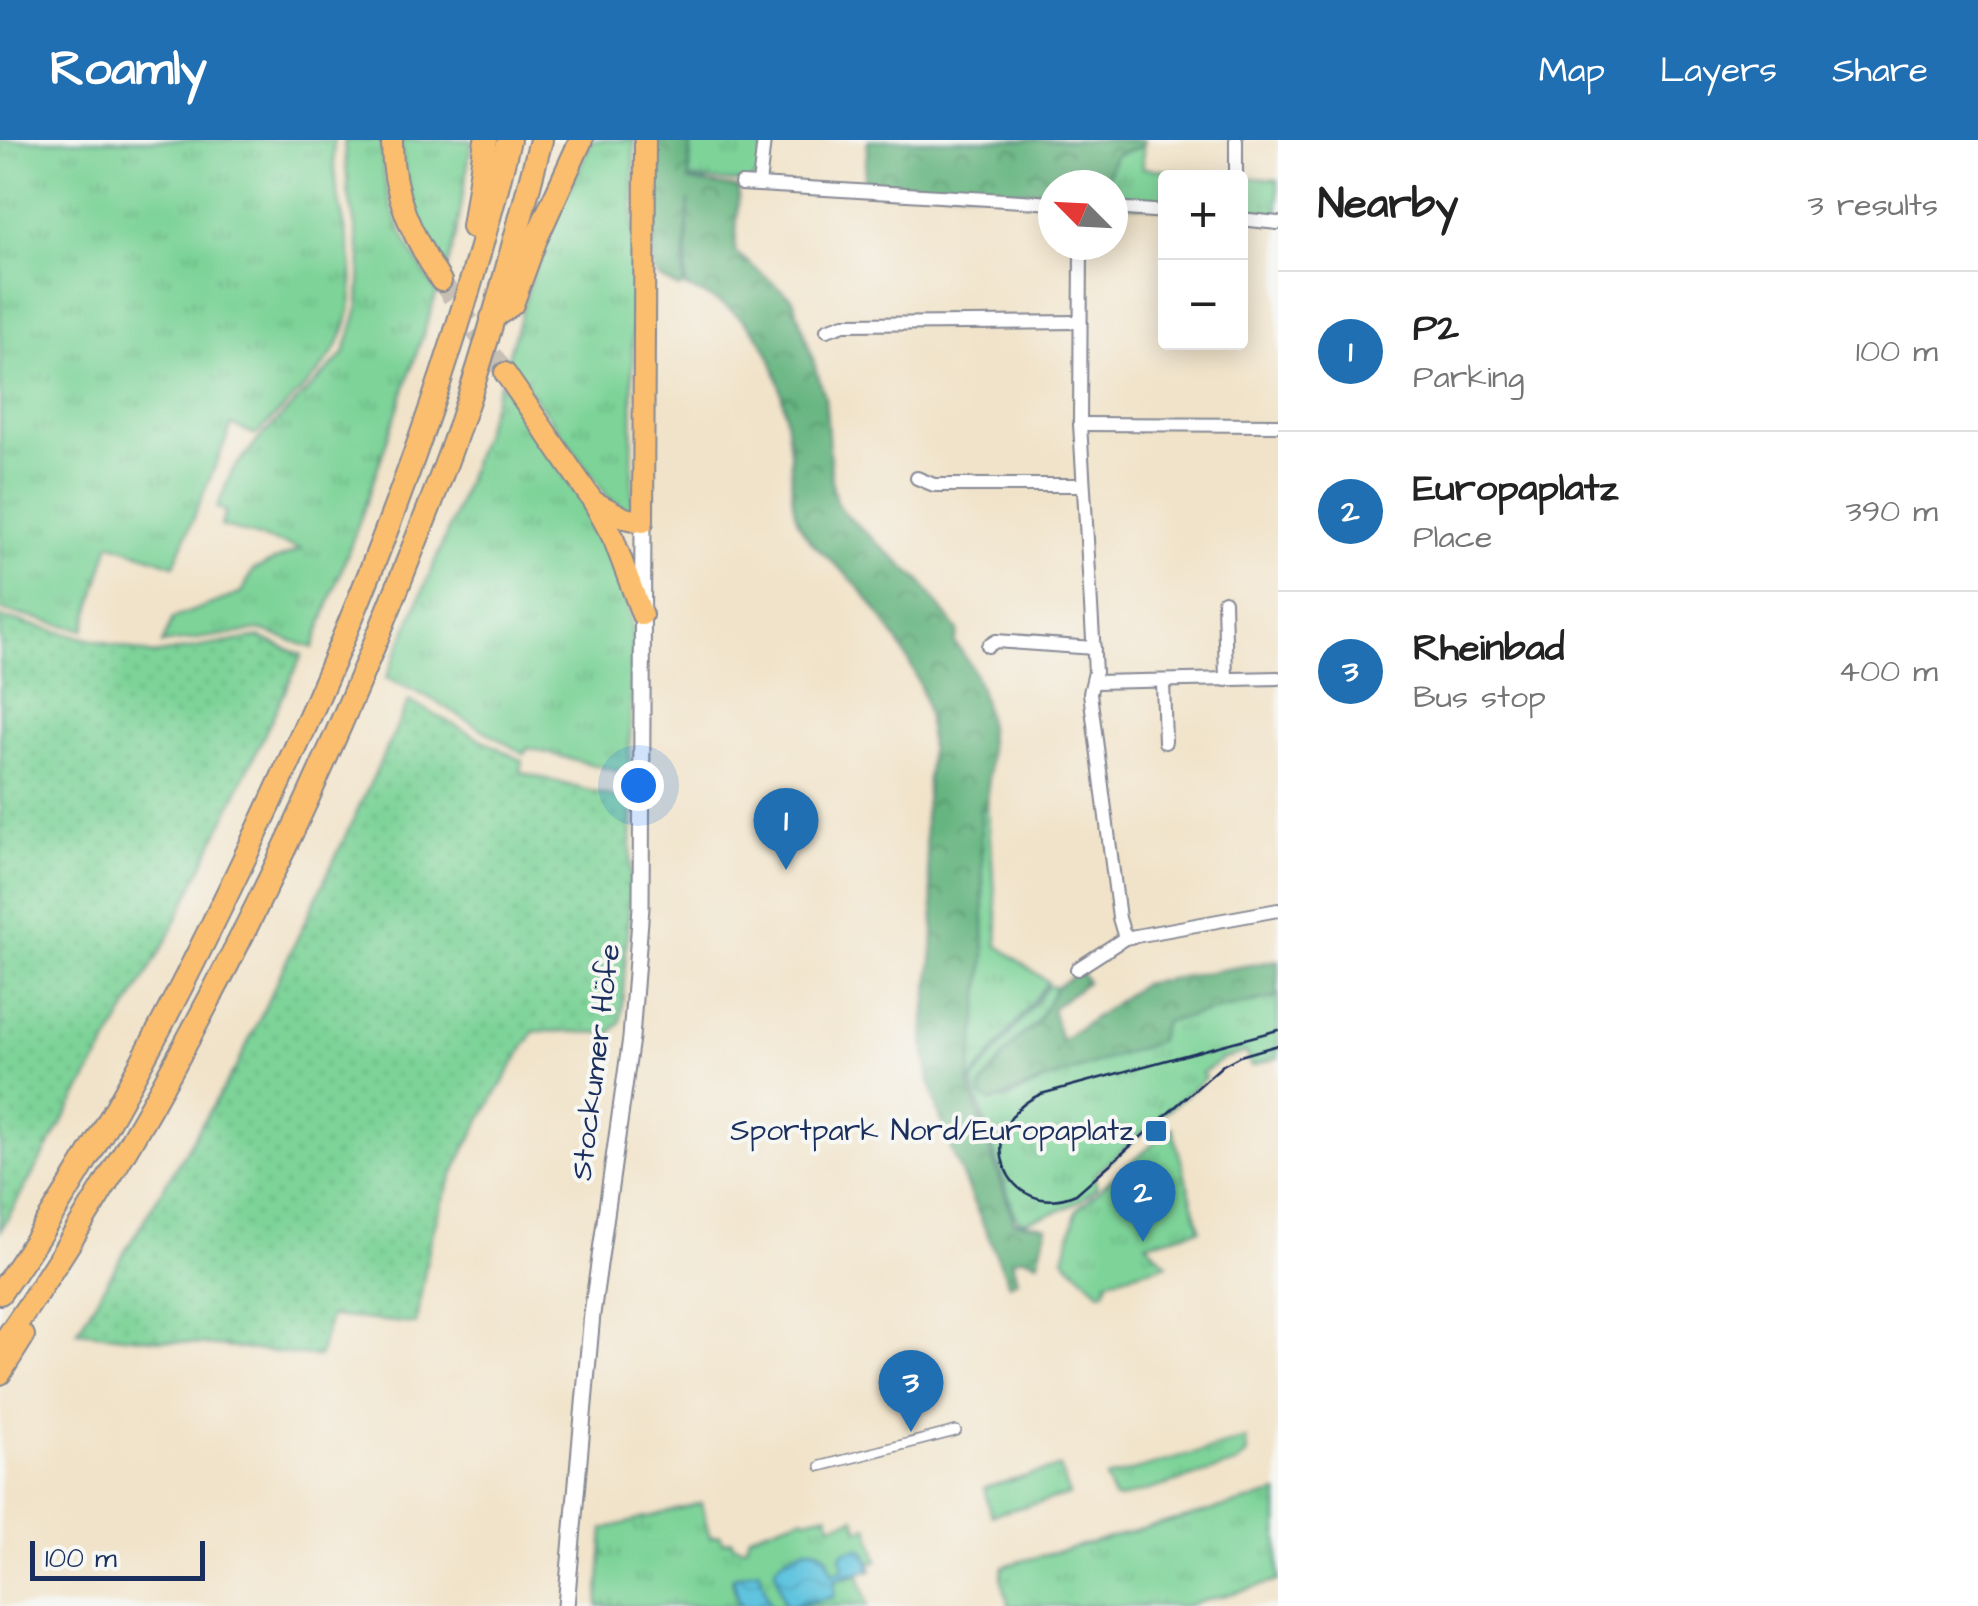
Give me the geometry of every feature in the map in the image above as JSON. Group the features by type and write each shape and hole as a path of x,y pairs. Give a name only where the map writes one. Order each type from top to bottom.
{"highway":[{"path":"441,376 446,331 474,223 486,140"},
{"path":"0,1293 101,1134 207,937 339,655 441,376 480,252 509,140"},
{"path":"0,1348 51,1274 168,1078 298,822 366,664 460,423 541,140"},
{"path":"492,318 512,304 535,241 582,140"},
{"path":"0,1374 27,1330 51,1274"}],"main road":[{"path":"392,140 399,200 440,281"},
{"path":"592,501 625,518 643,522 646,140"},
{"path":"505,373 592,501 614,540 642,615"}],"street":[{"path":"759,185 764,140"},
{"path":"1236,140 1236,170"},
{"path":"741,184 1038,202"},
{"path":"1128,209 1158,211"},
{"path":"1248,221 1278,223"},
{"path":"1081,260 1082,485 1095,682 1090,693 1090,761 1125,938"},
{"path":"827,330 844,324 1080,322"},
{"path":"1080,424 1278,425"},
{"path":"917,478 934,484 1082,485"},
{"name":"Stockumer Höfe","path":"566,1606 592,1314 632,1019 641,907 643,522"},
{"path":"1224,602 1226,680"},
{"path":"988,646 996,641 1094,648"},
{"path":"1095,682 1278,678"},
{"path":"1163,682 1165,742"},
{"path":"1077,969 1125,938 1278,910"},
{"path":"821,1466 956,1431"},
{"path":"572,1514 591,1512"}],"green space":[{"path":"0,140 334,140 336,181 353,280 344,333 317,374 256,435 232,425 174,565 110,543 84,630 0,610"},
{"path":"344,140 382,140 390,202 415,257 437,293 363,511 313,648 260,630 162,644 173,618 242,593 253,570 301,549 221,526 226,511 217,508 232,471 344,354 359,305 361,258 348,190"},
{"path":"400,140 472,140 447,269 427,240 414,208"},
{"path":"592,140 634,140 632,512 610,500 507,360 539,253"},
{"path":"653,140 690,140 689,181 739,188 735,252 793,299 825,397 836,502 921,582 958,631 955,643 977,680 987,721 989,764 987,807 981,810 985,956 969,1083 1014,1221 1047,1227 1038,1262 1023,1257 1012,1260 1017,1280 1009,1284 947,1137 929,1077 925,1019 934,929 925,830 929,740 923,695 903,651 872,605 852,580 811,542 799,523 792,497 782,395 766,349 736,314 685,287 689,200 683,285 679,288 660,278 653,269"},
{"path":"691,140 763,140 761,171 750,183 689,179"},
{"path":"868,140 1144,140 1143,146 1115,155 1110,170 1038,170 1038,191 864,184"},
{"path":"1143,146 1143,168 1161,170 1158,207 1128,205 1128,170 1110,170 1115,155"},
{"path":"1248,178 1278,180 1278,216 1248,213"},
{"path":"500,382 609,540 621,574 633,632 629,774 528,748 524,754 428,697 386,678 454,516"},
{"path":"0,617 153,655 259,637 302,655 168,938 0,1231"},
{"path":"409,701 522,761 520,772 632,802 621,1021 611,1033 534,1031 484,1115 442,1202 426,1262 416,1324 330,1316 319,1357 77,1331 237,1066"},
{"path":"987,807 997,945 1048,982 969,1083 981,810"},
{"path":"1278,960 1278,997 1164,1022 1158,1042 992,1102 981,1096 981,1087 1015,1041 1036,1024 1056,987 1077,973 1087,982 1052,1008 1061,1041 1142,984"},
{"path":"1048,986 1056,987 1036,1024 1015,1041 981,1087 1005,1100 1163,1022 1278,997 1278,1058 1251,1066 1245,1052 1223,1059 1202,1073 1205,1078 1094,1175 1097,1187 1088,1195 1062,1210 1022,1222 1015,1216 972,1082"},
{"path":"1172,1127 1200,1229 1147,1243 1167,1264 1108,1280 1105,1291 1100,1292 1064,1258 1077,1209"},
{"path":"1246,1439 1247,1455 1236,1464 1113,1498 1106,1478"},
{"path":"1060,1467 1069,1495 991,1515 984,1488"},
{"path":"1278,1493 1278,1581 1185,1606 1009,1606 1001,1577 1003,1566"},
{"path":"701,1503 710,1537 720,1535 722,1542 732,1540 732,1544 745,1548 749,1535 802,1517 828,1514 831,1525 855,1518 858,1530 868,1527 878,1561 870,1563 869,1572 868,1564 841,1558 844,1569 833,1574 827,1556 784,1604 788,1606 770,1606 759,1570 732,1580 739,1606 598,1606 604,1529"},
{"path":"859,1574 868,1606 791,1606 816,1599 835,1580"}],"water":[{"path":"815,1548 827,1557 833,1574 844,1569 843,1552 860,1548 871,1569 835,1580 834,1597 784,1604 775,1570 784,1559 799,1550"},
{"path":"759,1570 770,1606 739,1606 733,1577"}],"tunnel":[{"path":"441,281 505,373"}],"tram line":[{"path":"1278,1030 1041,1094 1018,1109 1006,1128 1001,1148 1005,1168 1015,1184 1031,1196 1052,1200 1076,1194 1223,1065 1278,1045"}],"place":[{"name":"P2","path":"786,870"},
{"name":"Sportpark Nord/Europaplatz","path":"1156,1131"},
{"name":"Europaplatz","path":"1143,1242"},
{"name":"Rheinbad","path":"911,1432"}]}
